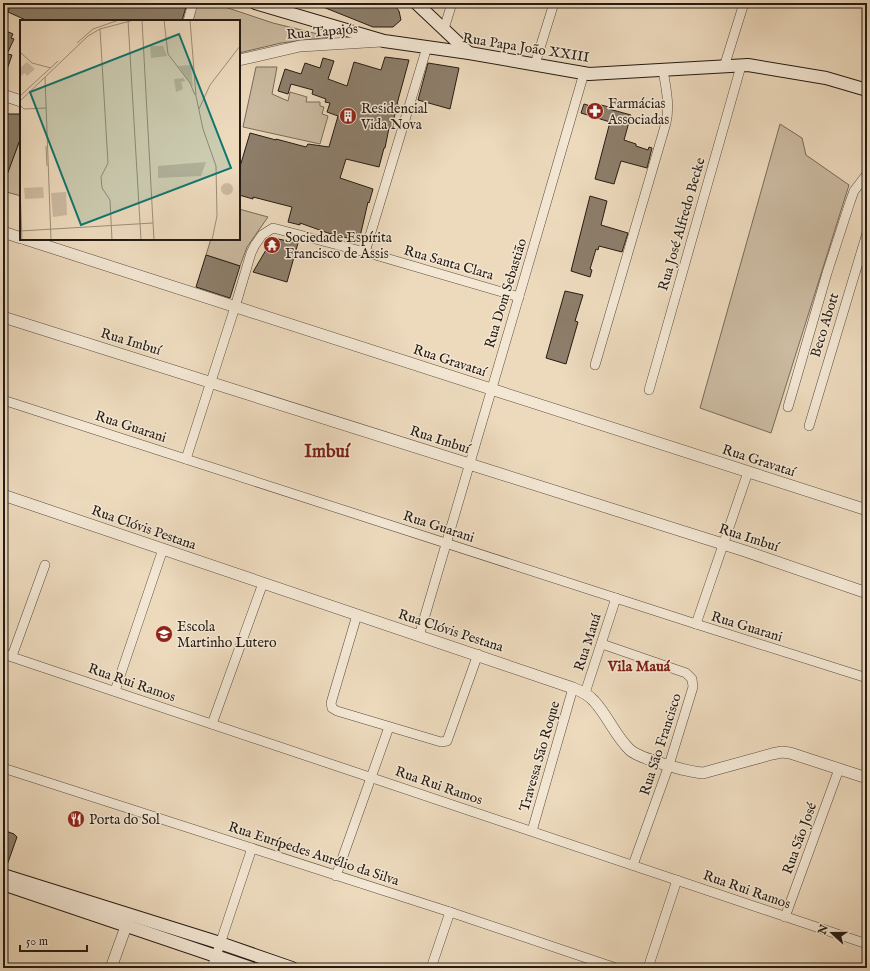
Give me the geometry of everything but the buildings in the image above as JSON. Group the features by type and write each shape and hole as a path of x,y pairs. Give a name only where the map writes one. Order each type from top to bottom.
{"main road":[{"name":"Rua Papa João XXIII","path":"255,3 384,41 469,53 589,74 748,65 826,78 867,90"},
{"path":"416,3 469,53"},
{"path":"3,875 128,920 216,956 251,968"},
{"path":"3,884 128,920 220,944 292,968"}],"street":[{"path":"188,20 193,3"},
{"path":"444,29 452,3"},
{"path":"535,64 554,3"},
{"path":"724,67 744,3"},
{"name":"Rua Tapajós","path":"240,60 300,46 384,41"},
{"path":"365,252 427,47"},
{"name":"Rua José Alfredo Becke","path":"649,390 741,66"},
{"path":"595,364 666,124 668,105 663,70"},
{"name":"Rua Dom Sebastião","path":"418,636 584,72"},
{"path":"3,95 20,101"},
{"path":"788,407 827,273 850,202 854,191 867,174"},
{"name":"Rua Santa Clara","path":"235,307 252,249 262,235 273,228 365,252 519,297"},
{"path":"3,232 20,238"},
{"name":"Beco Abott","path":"809,426 867,233"},
{"name":"Rua Gravataí","path":"28,240 867,510"},
{"path":"186,459 235,307"},
{"name":"Rua Imbuí","path":"3,317 723,544 867,593"},
{"name":"Rua Guarani","path":"3,400 867,678"},
{"path":"696,624 748,472"},
{"name":"Rua Clóvis Pestana","path":"3,495 418,636 478,654 574,688 585,693 594,701 625,745 632,752 640,756 692,772 703,773 782,752 790,753 867,778"},
{"path":"115,691 163,549"},
{"path":"7,655 45,565"},
{"path":"212,724 263,583"},
{"name":"Rua Mauá","path":"585,693 616,598"},
{"path":"357,615 331,703 332,708 337,711 441,742 447,741 478,654"},
{"name":"Rua São Francisco","path":"602,644 686,673 692,679 693,687 669,765 633,865"},
{"name":"Rua Rui Ramos","path":"7,655 867,944"},
{"name":"Travessa São Roque","path":"532,831 574,688"},
{"path":"336,876 389,727"},
{"name":"Rua Eurípedes Aurélio da Silva","path":"3,768 450,912 616,968"},
{"name":"Rua São José","path":"785,917 839,769"},
{"path":"212,968 252,848"},
{"path":"648,968 677,880"},
{"path":"431,968 450,912"},
{"path":"111,968 128,920"}],"shaded area":[{"path":"197,3 213,3 273,23 330,37 281,43 240,53 240,20 193,20"},
{"path":"256,67 277,67 272,94 288,101 290,92 307,97 306,102 320,102 320,106 324,107 322,114 328,116 320,144 243,127"},
{"path":"780,124 802,138 806,155 849,185 771,433 700,408"},
{"path":"20,140 20,196 3,191 3,184"},
{"path":"240,209 268,217 247,247 240,266 206,255 211,240 240,240"}],"place":[{"name":"Farmácias Associadas","path":"595,111"},
{"name":"Residencial Vida Nova","path":"348,116"},
{"name":"Sociedade Espírita Francisco de Assis","path":"272,245"},
{"name":"Escola Martinho Lutero","path":"164,634"},
{"name":"Porta do Sol","path":"76,819"}],"district":[{"name":"Imbuí","path":"327,451"},
{"name":"Vila Mauá","path":"639,666"}]}
